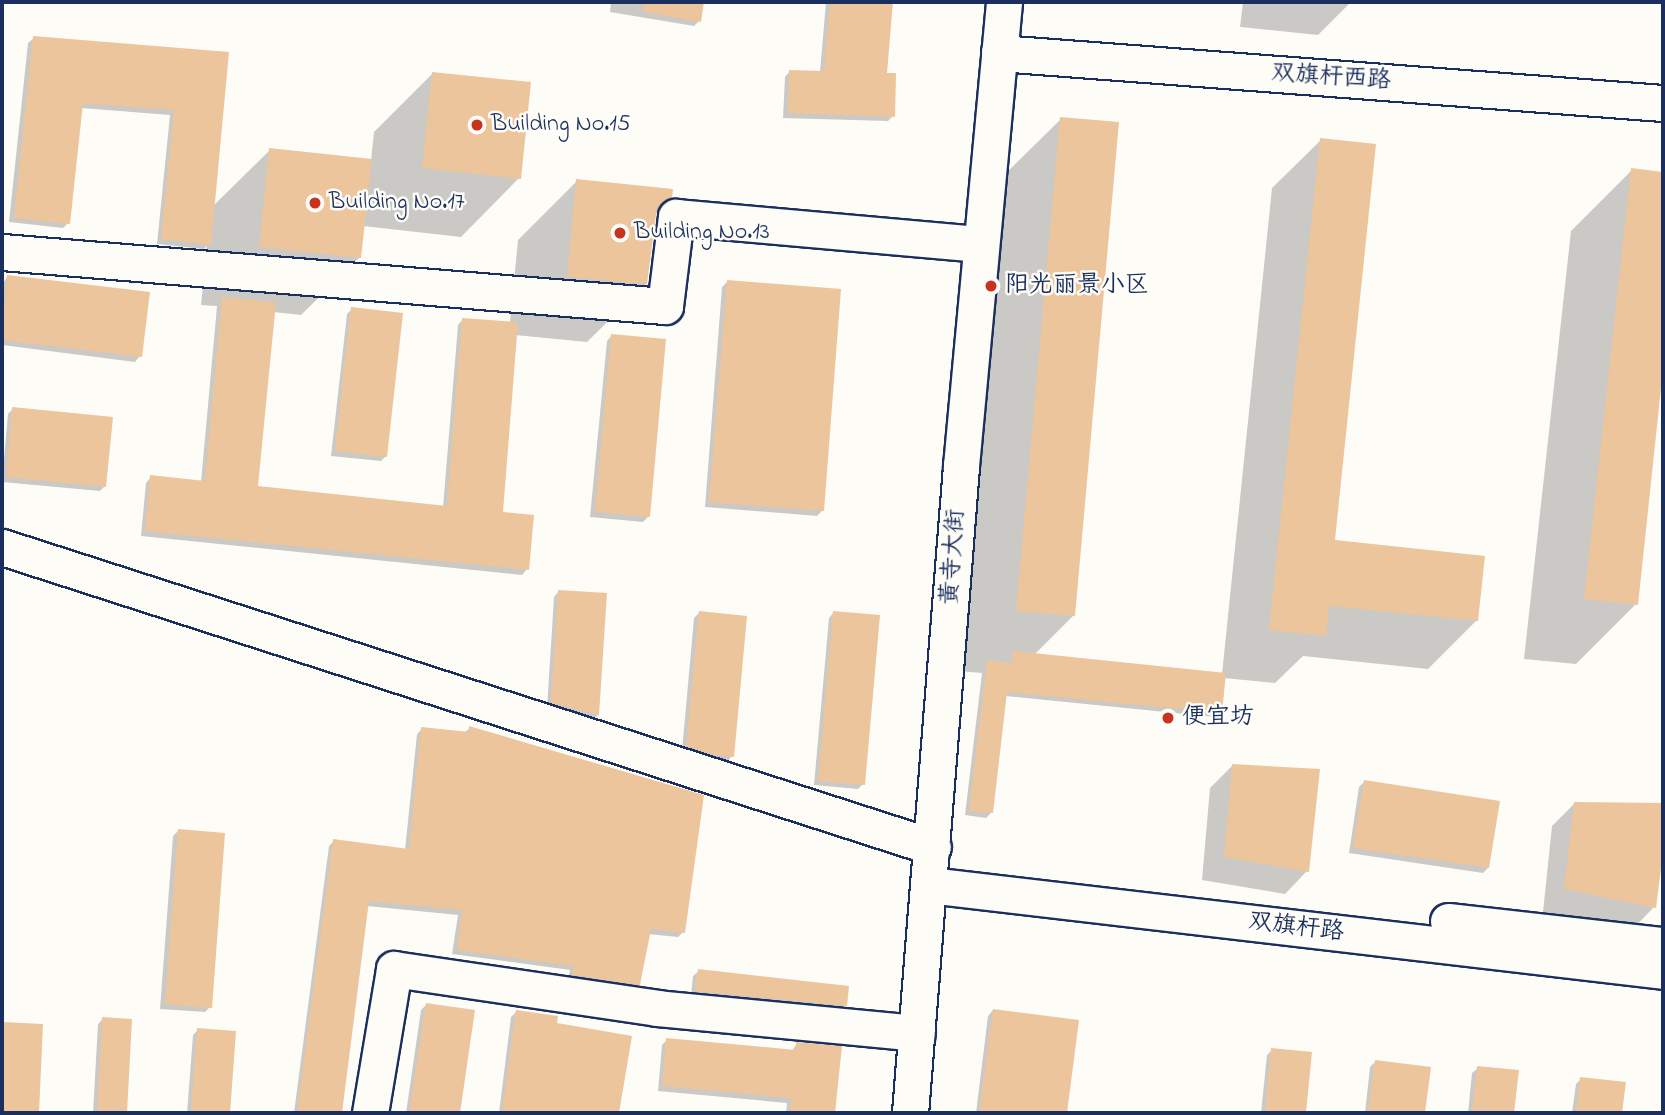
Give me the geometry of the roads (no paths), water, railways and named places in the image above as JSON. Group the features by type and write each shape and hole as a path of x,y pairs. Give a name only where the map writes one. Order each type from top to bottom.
{"street":[{"name":"黄寺大街","path":"910,1113 980,244 1004,2"},
{"name":"双旗杆西路","path":"999,52 1663,103"},
{"path":"2,251 665,306 676,217 980,244"},
{"path":"2,547 931,864 1663,945"},
{"name":"双旗杆路","path":"931,864 1663,971"},
{"path":"370,1113 394,970 657,1008 917,1033"}],"place":[{"name":"Building No.15","path":"477,125"},
{"name":"Building No.17","path":"315,203"},
{"name":"Building No.13","path":"620,233"},
{"name":"阳光丽景小区","path":"991,286"},
{"name":"便宜坊","path":"1168,718"}]}
